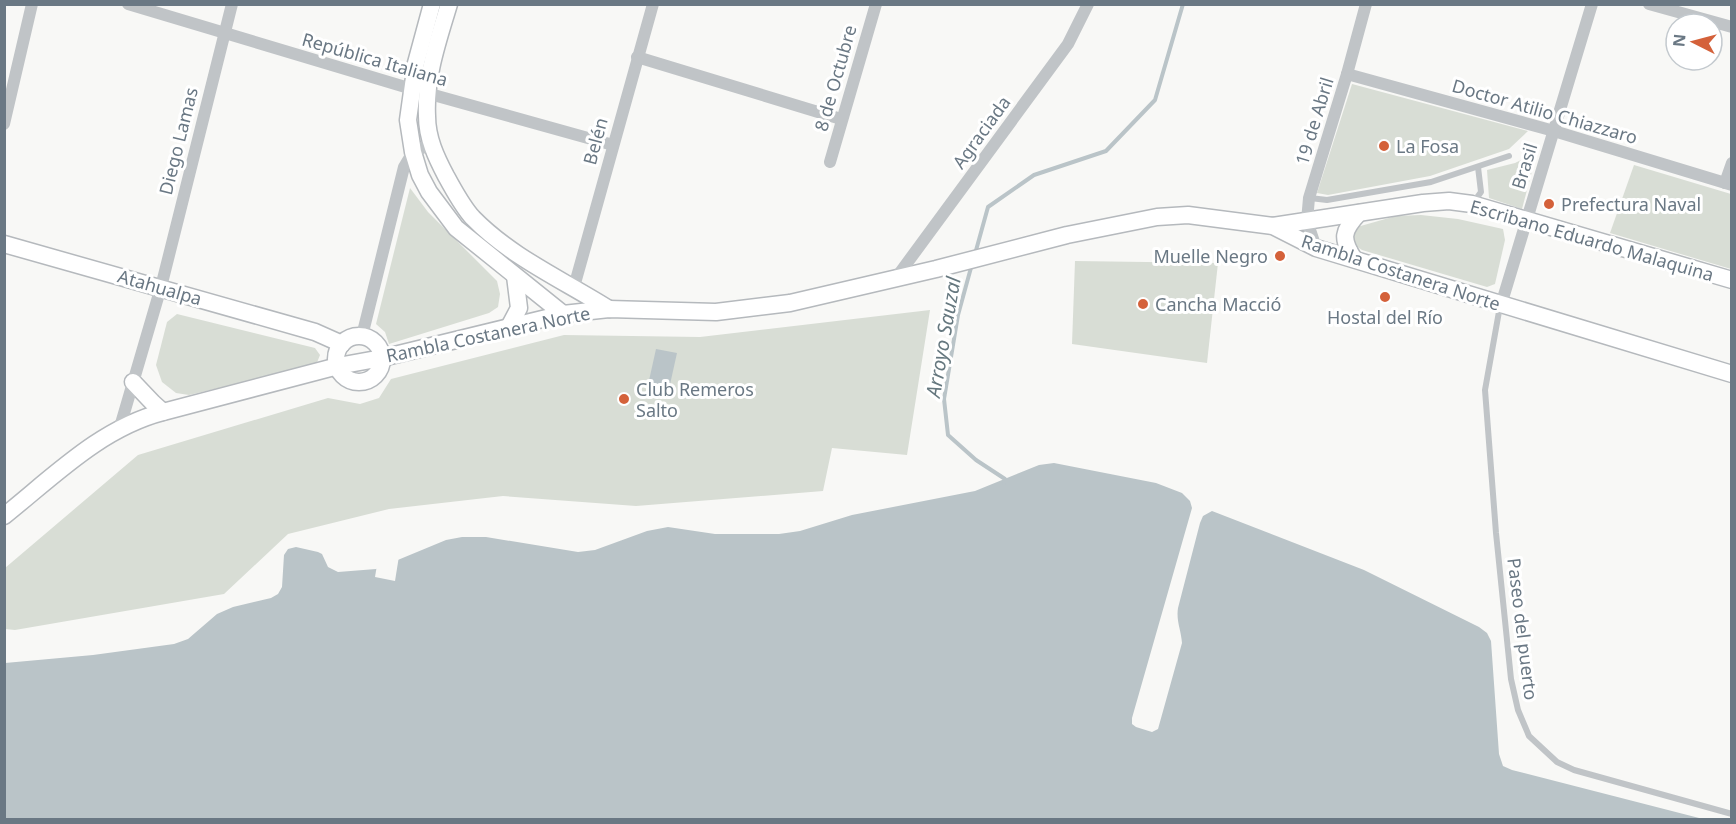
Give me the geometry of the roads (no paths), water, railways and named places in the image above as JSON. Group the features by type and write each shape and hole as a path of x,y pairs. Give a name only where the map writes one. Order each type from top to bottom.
{"street":[{"path":"4,124 32,4"},
{"name":"República Italiana","path":"128,4 420,91 613,145"},
{"name":"Diego Lamas","path":"120,427 161,287 232,4"},
{"path":"432,4 416,63 431,144 456,194 472,217 490,234 544,272 574,287 609,309"},
{"path":"449,4 431,64 408,120 413,152 420,174 429,192 456,228 563,314"},
{"name":"Belén","path":"574,287 653,4"},
{"name":"8 de Octubre","path":"830,162 876,4"},
{"name":"Agraciada","path":"896,278 1068,44 1088,4"},
{"name":"19 de Abril","path":"1316,248 1307,221 1309,198 1366,4"},
{"name":"Brasil","path":"1501,304 1592,4"},
{"path":"1649,4 1731,27"},
{"path":"637,57 842,119"},
{"name":"Doctor Atilio Chiazzaro","path":"1347,74 1554,131 1728,184"},
{"path":"362,336 404,167 413,152 431,144"},
{"path":"1728,184 1731,162"},
{"name":"Escribano Eduardo Malaquina","path":"1273,226 1449,201 1472,204 1731,280"},
{"path":"1354,260 1345,245 1344,236 1349,223 1359,213"},
{"name":"Rambla Costanera Norte","path":"382,358 563,314 609,309 716,312 790,303 1067,235 1132,221 1188,215 1273,226 1316,248 1731,374"},
{"name":"Atahualpa","path":"4,244 315,332 342,344"},
{"path":"509,327 519,308 515,276"},
{"path":"528,322 541,298 574,287"},
{"path":"362,336 374,341 382,358 378,372 367,380 353,381 346,378 338,366 337,356 342,344 352,337 362,336"},
{"path":"4,516 87,449 120,427 164,411 338,366"},
{"path":"133,382 164,411"}],"lane":[{"path":"1309,198 1327,200 1431,182 1509,156"},
{"path":"1472,204 1481,192 1478,167"},
{"name":"Paseo del puerto","path":"1501,304 1485,390 1496,533 1511,679 1518,710 1529,736 1557,762 1574,770 1731,814"}],"waterway":[{"name":"Arroyo Sauzal","path":"975,254 988,207 1034,175 1106,151 1155,100 1183,4"},
{"name":"Arroyo Sauzal","path":"972,264 958,315 944,399 948,435 976,460 1005,479 1004,483"}],"place":[{"name":"La Fosa","path":"1384,146"},
{"name":"Prefectura Naval","path":"1549,204"},
{"name":"Muelle Negro","path":"1280,256"},
{"name":"Hostal del Río","path":"1385,297"},
{"name":"Cancha Macció","path":"1143,304"},
{"name":"Club Remeros Salto","path":"624,399"}]}
